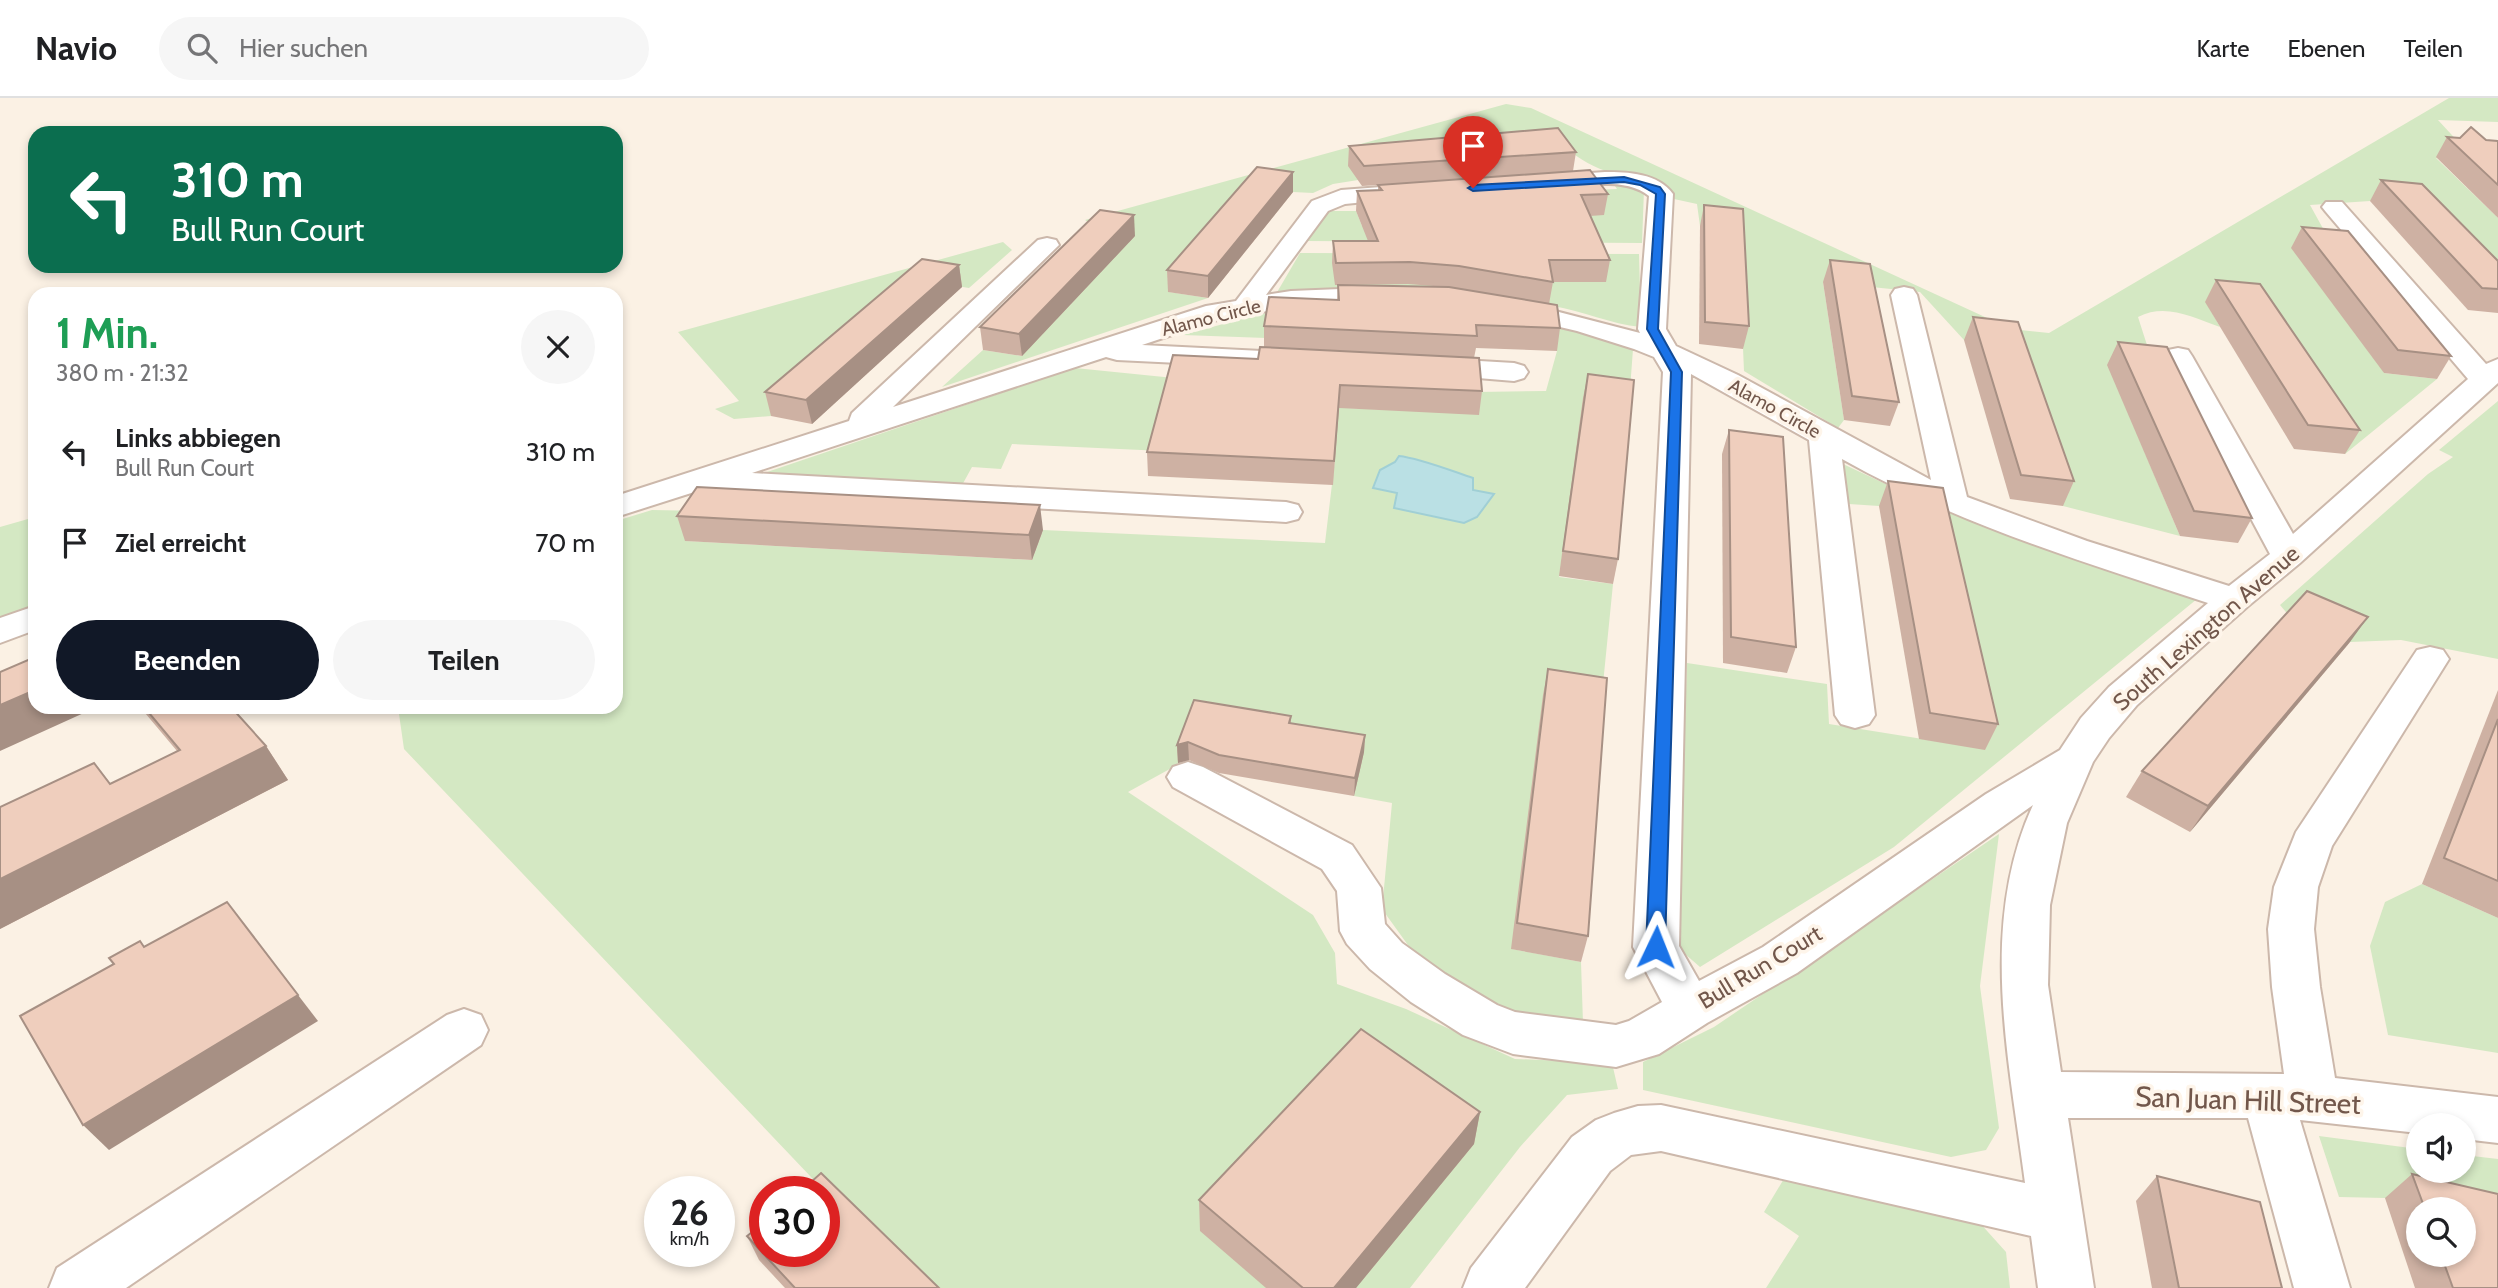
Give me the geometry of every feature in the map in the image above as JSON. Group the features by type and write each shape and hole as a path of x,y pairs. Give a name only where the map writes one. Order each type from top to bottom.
{"street":[{"name":"Bull Run Court","path":"1507,185 1614,179 1642,183 1657,189 1661,194 1652,329 1676,372 1656,947 1690,1009 1780,960 2001,805 2074,760"},
{"path":"1245,306 1311,214 1327,201 1340,197 1438,190"},
{"path":"2333,207 2491,374"},
{"path":"854,428 1047,245"},
{"name":"Alamo Circle","path":"623,505 1215,312 1340,295 1413,296"},
{"path":"1904,295 1952,502"},
{"name":"Alamo Circle","path":"1488,303 1579,323 1662,351 1720,377 1824,436 1952,502 2234,599"},
{"path":"1092,351 1310,362"},
{"path":"2178,356 2288,556"},
{"path":"1405,366 1514,372"},
{"name":"South Lexington Avenue","path":"2066,1288 2024,985 2027,905 2046,823 2074,760 2095,728 2123,696 2234,599 2288,556 2491,374"},
{"path":"1824,436 1855,715"},
{"path":"701,480 1286,512"},
{"path":"0,631 28,620"},
{"path":"2322,1288 2290,1097 2296,986 2291,929 2296,887 2311,843 2430,659"},
{"path":"1188,777 1337,857 1359,888 1363,931 1386,956 1428,988 1480,1020 1513,1033 1616,1046 1642,1039 1690,1009"},
{"path":"77,1288 464,1030"},
{"name":"San Juan Hill Street","path":"2038,1095 2290,1097 2498,1120"},
{"path":"1491,1288 1591,1154 1614,1138 1638,1129 1661,1128 2056,1216"}],"green space":[{"path":"2449,98 2498,98 2498,122 2438,120 2475,160 2436,158 2498,218 2498,297 2410,204 2370,201 2310,205 2336,252 2384,373 2437,379 2345,454 2248,306 2206,302 2220,327 2169,311 2138,317 2155,370 2108,365 2180,536 2063,506 2009,345 1964,340 1920,292 1823,282 1844,420 1838,428 1744,371 1738,230 1700,226 1697,204 1674,199 1666,186 1600,169 1565,147 1333,184 1313,193 1293,192 1169,292 1208,298 942,387 983,350 1022,356 1102,231 1085,220 1506,104 1531,108 2011,329 2049,333"},
{"path":"1613,183 1644,190 1642,243 1305,241 1328,211 1356,211 1362,226 1590,190 1617,189"},
{"path":"1003,242 1012,250 969,288 926,281 771,416 734,419 715,409 739,401 678,332"},
{"path":"1300,253 1639,254 1641,327 1553,306 1449,291 1345,288 1276,294"},
{"path":"1315,304 1554,323 1633,349 1629,403 1559,577 1613,584 1601,704 1512,949 1581,962 1583,1023 1501,1012 1418,959 1382,909 1392,803 1354,796 1363,752 1195,718 1177,765 1128,792 1313,915 1335,953 1337,984 1406,1009 1515,1059 1612,1063 1618,1089 1567,1095 1520,1147 1410,1288 923,1288 840,1207 840,1176 810,1176 404,749 399,714 623,714 623,519 652,510 705,511 686,541 1032,560 1043,530 1325,543 1335,459 1012,444 1001,469 972,467 961,487 761,474 1075,368 1174,378 1169,400 1479,414 1477,392 1546,391 1557,351 1554,333 1266,338 1183,335 1256,315"},
{"path":"2498,401 2498,659 2401,640 2350,642 2290,617 2280,605 2428,474 2453,457 2439,450"},
{"path":"1843,464 1939,509 2197,599 1894,847 1700,967 1677,947 1687,663 1827,684 1829,724 1985,749 1879,506 1849,504"},
{"path":"28,519 28,611 0,623 0,527"},
{"path":"1999,834 1980,986 1999,1128 1986,1150 1951,1157 1643,1090 1643,1062 1714,1027"},
{"path":"2422,884 2498,918 2498,1053 2388,1035 2370,946 2385,902"},
{"path":"2319,1136 2406,1147 2406,1183 2476,1183 2476,1156 2498,1159 2498,1235 2476,1218 2476,1197 2406,1197 2406,1203 2385,1198 2339,1197"},
{"path":"1785,1177 1979,1222 2006,1252 2010,1288 1766,1288 1799,1236 1764,1212"}],"water":[{"path":"1399,456 1473,478 1473,490 1494,494 1477,517 1464,523 1394,508 1397,493 1373,488 1380,470 1395,462"}],"building":[{"path":"2471,127 2486,140 2498,141 2498,185 2447,137 2460,138"},
{"path":"1558,128 1576,152 1364,166 1349,146"},
{"path":"1257,167 1293,172 1208,276 1167,270"},
{"path":"1590,170 1608,194 1581,195 1610,260 1549,260 1553,282 1459,266 1410,262 1336,263 1333,241 1378,241 1357,191 1382,190 1378,185"},
{"path":"2381,180 2422,184 2498,261 2498,289 2482,288"},
{"path":"1704,205 1743,209 1749,326 1705,322"},
{"path":"1100,210 1134,215 1019,334 980,327"},
{"path":"2302,227 2348,231 2451,356 2398,350"},
{"path":"922,259 959,265 806,400 765,392"},
{"path":"1830,260 1870,264 1899,402 1852,396"},
{"path":"2216,280 2260,284 2360,430 2308,425"},
{"path":"1338,285 1449,287 1557,305 1560,328 1476,325 1477,336 1264,326 1269,297 1339,300"},
{"path":"1973,317 2018,322 2074,481 2021,475"},
{"path":"2118,342 2167,347 2252,518 2194,511"},
{"path":"1260,347 1479,358 1482,391 1340,385 1334,461 1147,452 1173,355 1258,359"},
{"path":"1588,374 1634,380 1618,559 1563,551"},
{"path":"1729,430 1783,437 1796,647 1731,637"},
{"path":"1888,481 1943,488 1998,724 1930,713"},
{"path":"697,487 1040,505 1029,535 677,516"},
{"path":"2307,591 2368,617 2208,806 2142,771"},
{"path":"28,660 28,693 0,705 0,672"},
{"path":"1548,669 1607,678 1588,936 1517,923"},
{"path":"1194,700 1291,716 1289,723 1365,735 1355,778 1219,755 1188,742 1177,745"},
{"path":"150,714 237,714 266,746 0,879 0,807 94,763 110,784 180,750"},
{"path":"2498,719 2498,881 2444,858"},
{"path":"227,902 298,995 83,1125 20,1016 114,964 109,958 140,941 144,947"},
{"path":"1361,1029 1480,1112 1334,1288 1303,1288 1199,1200"},
{"path":"2157,1176 2260,1202 2282,1288 2179,1288"},
{"path":"2415,1183 2451,1183 2498,1194 2498,1288 2453,1288 2445,1267 2476,1267 2476,1197 2421,1197"},
{"path":"840,1192 939,1288 795,1288 776,1267 840,1267"}],"route":[{"path":"1473,188 1624,179 1657,189 1661,194 1652,329 1676,372 1656,947"}]}
